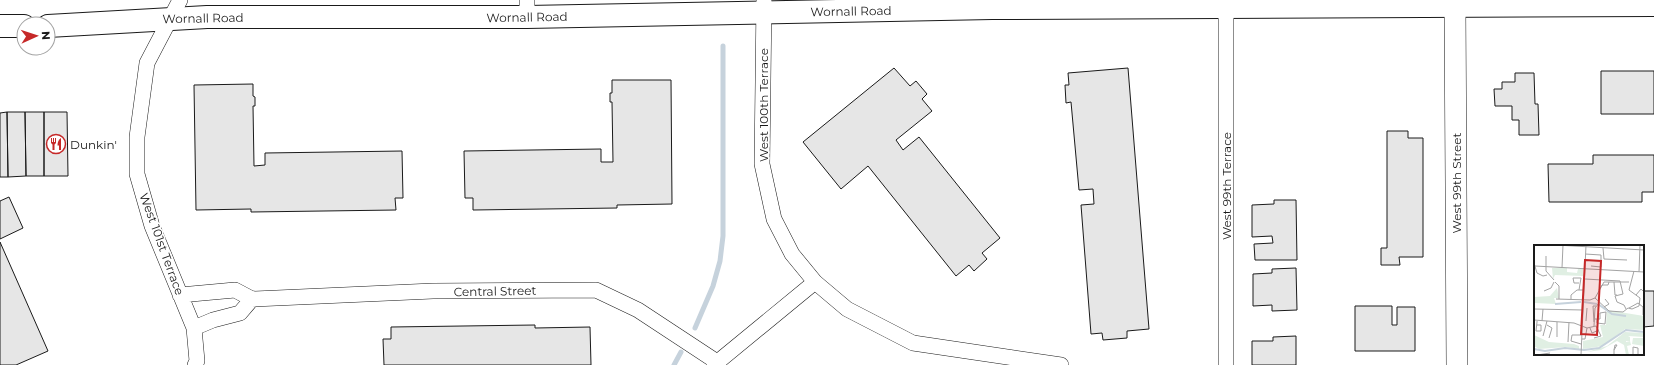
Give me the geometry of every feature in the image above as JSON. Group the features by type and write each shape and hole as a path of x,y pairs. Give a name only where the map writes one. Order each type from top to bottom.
{"main road":[{"name":"Wornall Road","path":"56,25 176,9 527,9 764,6 992,8 1226,7 1455,3 1654,5"},
{"path":"0,26 16,26"}],"street":[{"name":"West 99th Street","path":"1455,3 1456,365"},
{"name":"West 100th Terrace","path":"764,6 762,164 774,219 792,254 815,282 847,309 913,343 1061,365"},
{"name":"West 99th Terrace","path":"1226,7 1226,365"},
{"name":"West 101st Terrace","path":"176,9 147,63 137,137 137,174 152,226 194,328 197,361 195,365"},
{"path":"716,363 815,282"},
{"name":"Central Street","path":"180,295 235,290 252,299 433,291 596,290 638,310 716,363"},
{"path":"194,328 213,320 240,313 252,299"}],"building":[{"path":"894,68 910,86 916,81 927,94 922,99 932,111 896,140 903,150 919,137 1000,238 982,253 987,259 974,271 969,265 956,276 868,166 841,189 803,142"},
{"path":"1128,68 1149,329 1127,331 1127,338 1103,340 1102,333 1091,334 1081,205 1094,204 1093,189 1079,190 1071,102 1066,103 1065,85 1069,85 1068,73"},
{"path":"1601,71 1654,71 1654,114 1601,114"},
{"path":"1515,73 1534,73 1535,104 1538,104 1539,135 1519,135 1519,120 1512,120 1512,106 1495,106 1494,89 1502,89 1502,82 1515,82"},
{"path":"612,80 671,80 672,204 617,205 617,208 473,210 473,198 465,198 464,151 601,149 601,162 613,162 612,102 610,102"},
{"path":"253,84 253,96 255,97 255,106 253,106 254,166 265,165 265,153 402,151 403,198 395,198 396,210 251,212 251,209 196,210 194,85"},
{"path":"7,112 25,112 26,176 8,177"},
{"path":"7,112 8,177 0,177 0,113"},
{"path":"25,112 44,112 44,176 26,176"},
{"name":"Dunkin'","path":"44,112 67,112 68,176 44,176"},
{"path":"1387,131 1408,131 1408,138 1423,138 1423,257 1399,257 1400,265 1381,265 1381,248 1387,248"},
{"path":"1593,155 1654,155 1654,192 1642,192 1642,202 1549,202 1548,164 1593,164"},
{"path":"9,197 23,228 0,239 0,201"},
{"path":"1274,200 1296,200 1297,260 1255,260 1254,244 1273,243 1272,236 1252,237 1252,205 1274,204"},
{"path":"0,242 48,351 16,365 0,365"},
{"path":"1296,268 1297,310 1272,311 1272,305 1253,306 1253,274 1272,273 1272,269"},
{"path":"1644,291 1654,291 1654,326 1644,327"},
{"path":"1355,306 1392,306 1392,325 1397,325 1397,307 1415,307 1415,351 1355,351"},
{"path":"535,325 535,328 590,327 591,365 384,365 383,339 391,339 391,327"},
{"path":"1296,336 1296,365 1252,365 1252,341 1273,341 1273,337"}],"waterway":[{"path":"695,328 713,286 720,261 723,236 723,46"},
{"path":"674,365 681,352"}],"place":[{"name":"Dunkin'","path":"56,144"}]}
